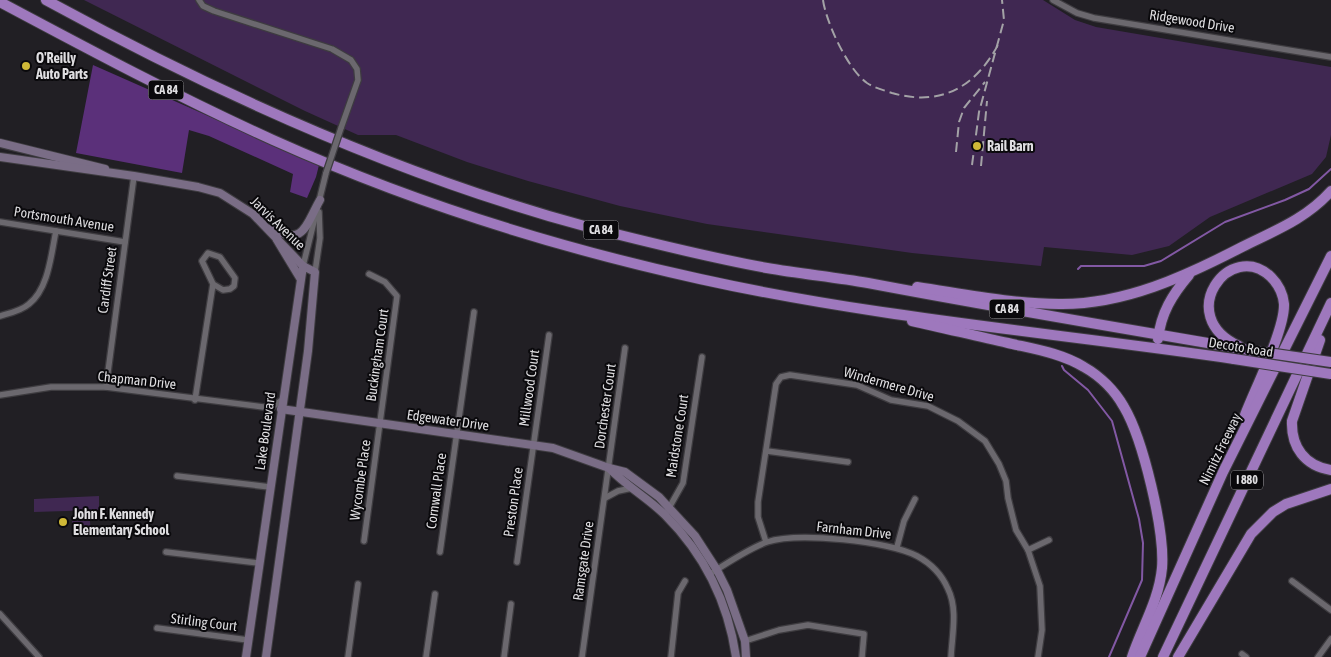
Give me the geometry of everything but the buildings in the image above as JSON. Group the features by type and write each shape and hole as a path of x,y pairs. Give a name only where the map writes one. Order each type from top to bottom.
{"highway":[{"name":"CA 84","path":"46,0 182,71 288,120 472,191 586,226 655,244 769,268 866,283 1153,334"},
{"path":"52,0 92,25"},
{"name":"CA 84","path":"0,2 120,67 224,118 336,167 431,202 520,232 638,265 765,292 844,305"},
{"path":"866,283 897,284 1018,302 1061,304 1118,297 1189,274 1290,224 1317,206 1331,192"},
{"name":"Nimitz Freeway","path":"1140,657 1223,472 1331,256"},
{"path":"1223,472 1279,328 1283,310 1282,292 1276,282 1267,274 1245,267 1228,272 1214,284 1208,307 1211,320 1217,330 1225,338 1248,350"},
{"path":"1151,348 1153,334 1167,304 1189,274"},
{"name":"I 880","path":"1163,657 1331,303"},
{"path":"844,305 1054,354 1084,367 1112,391 1124,406 1139,442 1159,522 1162,544 1162,567 1158,590 1132,657"},
{"name":"Decoto Road","path":"844,305 1331,374"},
{"path":"1331,308 1292,421 1292,434 1295,447 1302,456 1311,464 1331,470"},
{"name":"Decoto Road","path":"1153,334 1331,362"},
{"path":"1178,657 1251,534 1273,512 1286,504 1331,488"}],"street":[{"name":"Lake Boulevard","path":"199,0 203,6 214,11 332,48 352,60 358,80 326,173 300,278 246,657"},
{"name":"Ridgewood Drive","path":"1053,0 1077,13 1094,18 1331,57"},
{"name":"Jarvis Avenue","path":"0,143 134,176"},
{"name":"Jarvis Avenue","path":"0,157 134,176 198,187 220,193 237,202 269,228 276,240 285,244 303,266 315,272"},
{"name":"Cardiff Street","path":"106,387 134,176"},
{"path":"269,228 288,237 300,234 305,230 320,200"},
{"name":"Lake Boulevard","path":"266,657 300,412 320,238 318,211"},
{"name":"Portsmouth Avenue","path":"0,222 125,242"},
{"path":"0,316 22,309 39,294 47,271 56,231"},
{"path":"276,240 300,278"},
{"path":"195,400 214,284 202,261 208,253 220,257 235,278 234,286 230,289 223,290 214,284"},
{"name":"Buckingham Court","path":"369,274 385,282 397,296 380,423"},
{"name":"Cornwall Place","path":"440,552 474,312"},
{"name":"Millwood Court","path":"533,444 549,335"},
{"name":"Dorchester Court","path":"609,468 625,348"},
{"name":"Maidstone Court","path":"668,512 683,483 702,357"},
{"name":"Windermere Drive","path":"766,542 758,517 758,502 778,380 786,375 857,384 891,400 928,406 958,421 984,441 999,464 1006,481 1016,530 1028,550 1040,586 1042,630 1038,657"},
{"name":"Chapman Drive","path":"0,395 51,387 106,387 195,400 271,408"},
{"path":"280,414 271,408 282,400"},
{"name":"Edgewater Drive","path":"280,414 300,412 533,444 572,453 609,468 625,472 659,497 668,512"},
{"name":"Wycombe Place","path":"364,541 380,423"},
{"name":"Preston Place","path":"517,562 533,444"},
{"path":"766,451 848,462"},
{"name":"Edgewater Drive","path":"609,468 632,488 668,512 695,536 730,597 745,641 746,657"},
{"name":"Ramsgate Drive","path":"582,657 609,468"},
{"path":"177,476 270,487"},
{"path":"605,498 618,491 632,488"},
{"path":"896,547 904,521 915,499"},
{"name":"Farnham Drive","path":"714,572 766,542 780,539 818,538 896,547 919,557 934,568 949,590 954,615 950,657"},
{"path":"1028,550 1049,540"},
{"path":"166,552 258,563"},
{"name":"Edgewater Drive","path":"714,572 736,657"},
{"path":"671,657 678,593 685,580"},
{"path":"1292,581 1331,610"},
{"path":"348,657 358,584"},
{"path":"426,657 435,594"},
{"path":"504,657 511,604"},
{"path":"0,614 39,657"},
{"path":"745,641 780,630 808,624 864,634 862,657"},
{"name":"Stirling Court","path":"157,628 248,640"},
{"path":"1318,657 1331,639"}],"shaded area":[{"path":"84,0 1043,0 1075,20 1096,27 1331,67 1331,135 1326,157 1312,174 1210,217 1169,246 1132,255 1044,247 1041,266 912,253 707,224 620,206 467,162 396,135 358,135 305,111"},
{"path":"93,65 319,165 307,198 290,192 293,174 209,136 189,130 182,173 76,153"},
{"path":"99,496 99,510 34,512 34,499"},
{"path":"72,521 90,521 91,535 73,535"}],"waterway":[{"path":"1078,269 1081,266 1144,266 1161,261 1225,222 1309,189 1331,169"},
{"path":"1062,366 1064,370 1088,390 1112,421 1139,519 1143,543 1142,580 1109,657"}],"railway":[{"path":"823,0 833,33 853,68 867,83 892,93 910,97 926,97 941,95 955,90 968,82 979,71 999,43"},
{"path":"972,165 979,112 1004,20 1002,0"},
{"path":"956,152 959,122 964,108 985,82"},
{"path":"981,166 987,101"}],"place":[{"name":"O'Reilly Auto Parts","path":"26,66"},
{"name":"Rail Barn","path":"977,146"},
{"name":"John F. Kennedy Elementary School","path":"63,522"}]}
